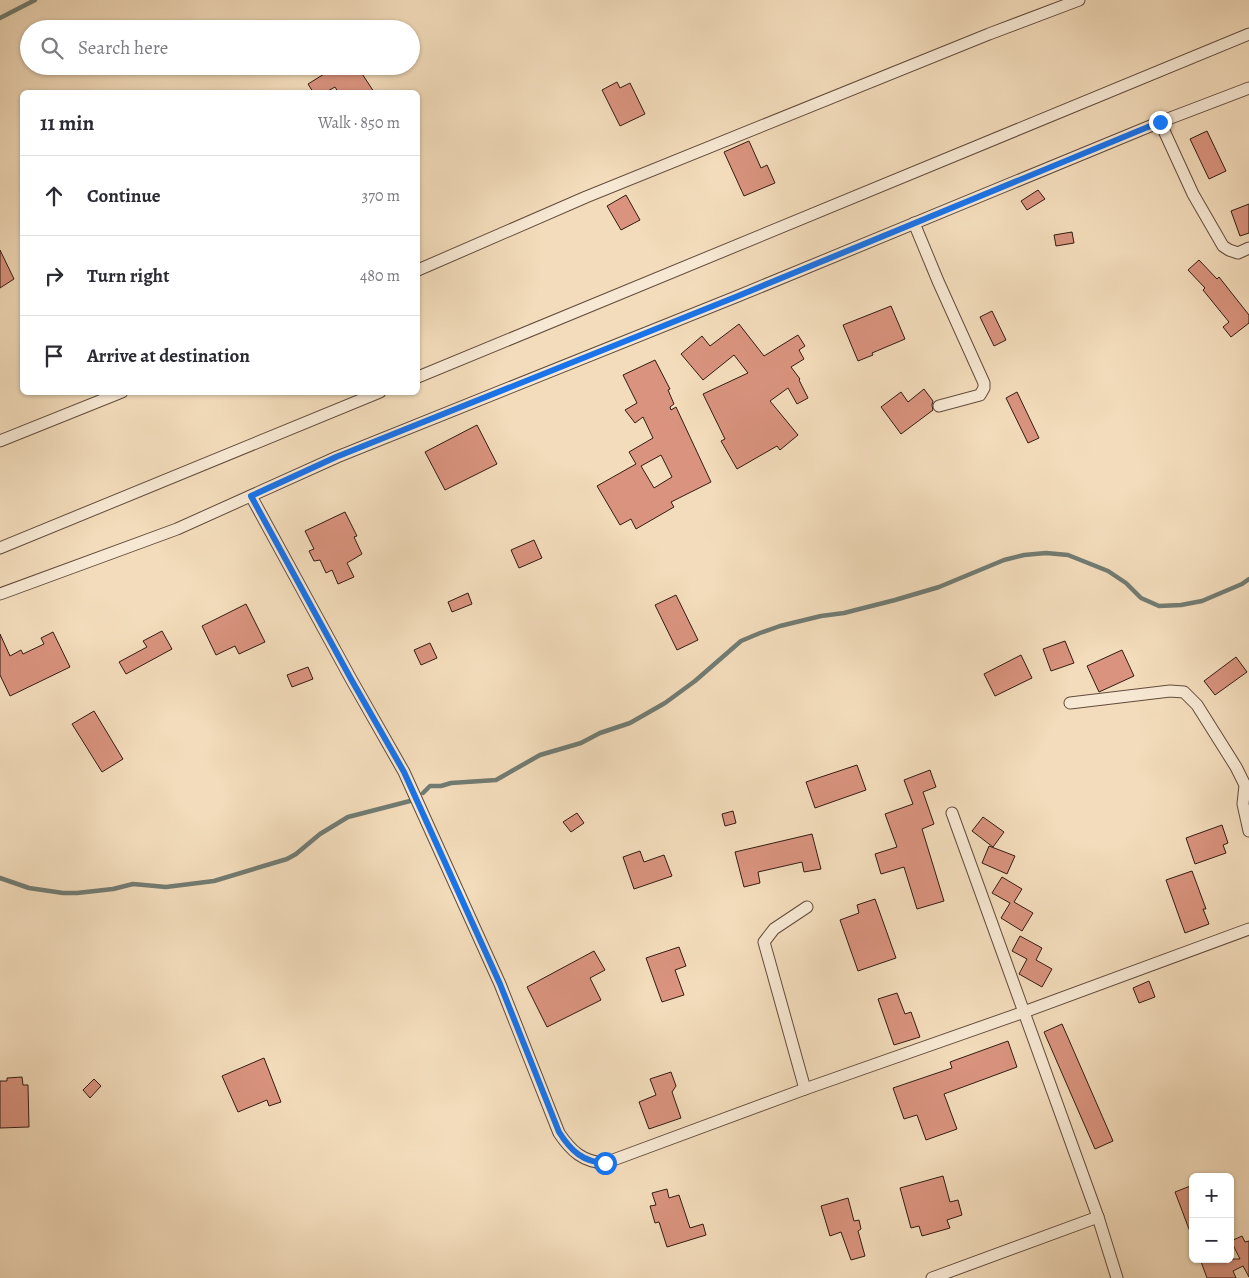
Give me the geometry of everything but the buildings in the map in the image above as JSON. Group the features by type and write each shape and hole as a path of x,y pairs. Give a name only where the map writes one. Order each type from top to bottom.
{"street":[{"path":"420,269 586,197 1079,0"},
{"path":"420,376 1249,34"},
{"path":"0,594 177,529 336,457 738,296 1160,122 1249,88"},
{"path":"1160,122 1193,194 1223,246 1228,250 1238,253 1249,248"},
{"path":"914,223 984,382 984,388 980,395 939,406"},
{"path":"0,441 115,395"},
{"path":"0,548 373,395"},
{"path":"251,496 404,772 500,984 559,1132 573,1150 591,1162 605,1163 1249,929"},
{"path":"1070,703 1170,691 1184,692 1202,713 1236,767 1245,785 1242,804 1249,832"},
{"path":"952,814 1098,1217 1117,1278"},
{"path":"805,1089 764,942 774,929 807,907"},
{"path":"932,1278 1098,1217"}],"waterway":[{"path":"0,18 35,0"},
{"path":"423,793 430,786 496,780 540,755 581,743 600,733 630,723 665,703 695,681 741,641 760,633 780,626 821,616 844,613 939,587 1004,560 1024,555 1046,553 1068,555 1108,571 1126,583 1141,598 1159,606 1181,605 1202,601 1242,584 1249,579"},
{"path":"0,878 29,888 63,893 113,889 133,884 166,887 214,881 287,859 320,834 348,817 410,801"}],"route":[{"path":"605,1163 591,1162 573,1150 559,1132 500,984 404,772 251,496 336,457 738,296 1160,122"}]}
